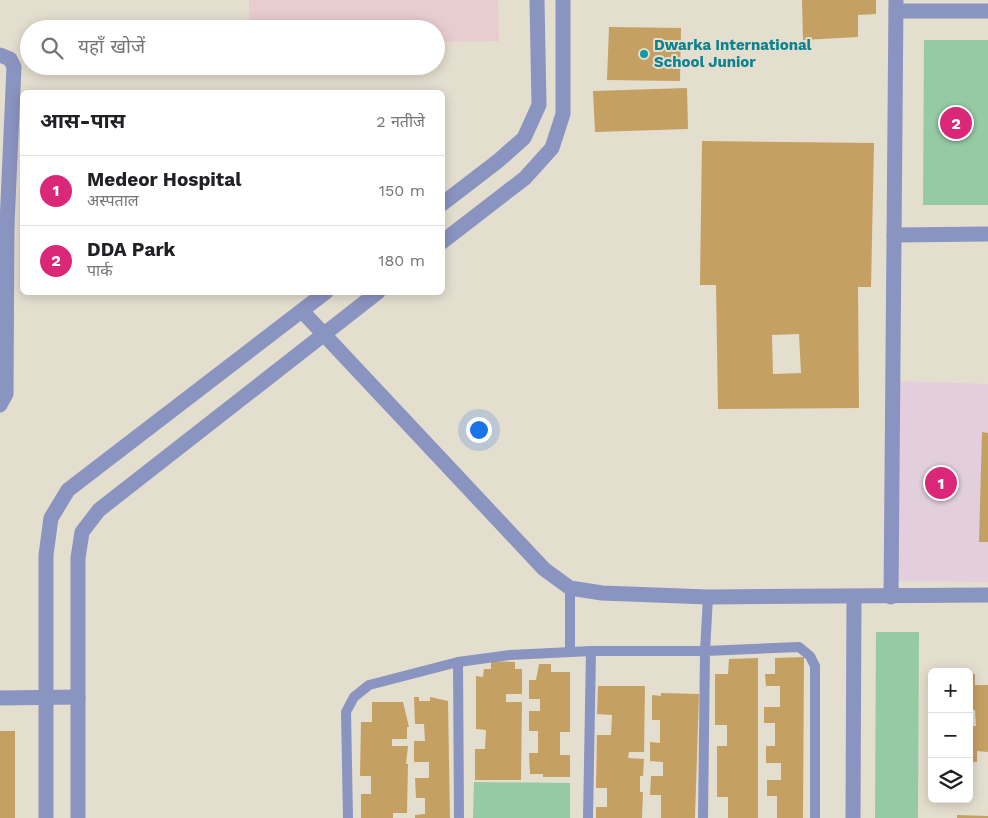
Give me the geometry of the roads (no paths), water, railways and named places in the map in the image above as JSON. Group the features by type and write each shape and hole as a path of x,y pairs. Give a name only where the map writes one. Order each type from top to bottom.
{"street":[{"path":"445,202 498,162 524,138 539,105 536,0"},
{"path":"445,240 525,178 552,148 563,114 563,0"},
{"path":"891,597 896,6 988,11"},
{"path":"0,55 10,59 14,67 4,224 6,394 0,405"},
{"path":"894,235 988,234"},
{"path":"46,818 46,555 51,518 68,490 322,295"},
{"path":"78,818 78,558 82,532 99,510 374,295"},
{"path":"302,311 544,569 570,588 602,593 708,597 988,595"},
{"path":"853,818 854,597"},
{"path":"0,698 78,697"}],"lane":[{"path":"570,588 570,652"},
{"path":"703,818 705,650 708,597"},
{"path":"348,818 346,712 354,697 369,685 458,662 510,655 591,651 799,647 810,656 816,666 816,818"},
{"path":"588,818 591,651"},
{"path":"458,662 459,818"}],"place":[{"name":"Dwarka International School Junior","path":"644,54"},
{"name":"DDA Park","path":"956,123"},
{"name":"Medeor Hospital","path":"941,483"}]}
